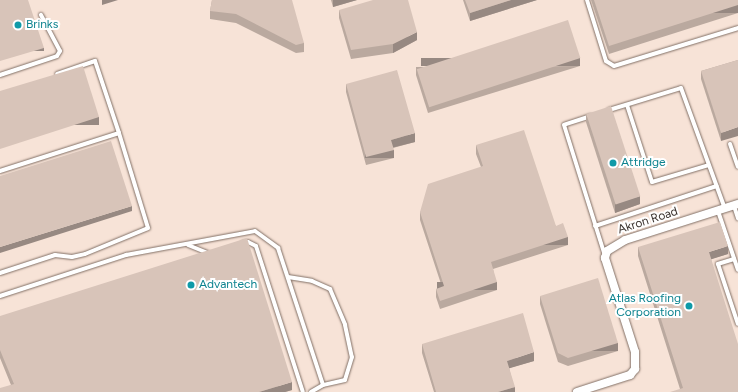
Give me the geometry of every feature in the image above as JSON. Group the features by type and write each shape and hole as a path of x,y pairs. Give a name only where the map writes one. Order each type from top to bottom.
{"street":[{"name":"Akron Road","path":"605,258 612,246 625,240 736,205"},
{"path":"577,392 630,375 635,369 635,352 605,258"}],"lane":[{"path":"587,0 606,61 614,66 738,28"},
{"path":"0,75 57,56 60,51 41,15"},
{"path":"0,273 55,255 72,257 85,254 148,228 119,133 95,62 51,76"},
{"path":"606,111 681,88 717,186 738,270"},
{"path":"627,104 652,182 709,166"},
{"path":"599,114 564,125 605,258"},
{"path":"0,170 119,133"},
{"path":"730,144 738,167"},
{"path":"596,226 717,186"},
{"path":"736,205 738,218"},
{"path":"0,296 126,256 162,247 188,245 255,231 278,248 323,385"},
{"path":"234,246 248,242 256,246 303,392"},
{"path":"188,245 205,253 212,251"},
{"path":"734,258 718,264 738,324"},
{"path":"288,277 312,281 330,289 346,325 352,357 345,380 323,385 311,392"}],"building":[{"name":"Brinks","path":"0,0 28,0 44,48 0,61"},
{"path":"212,0 292,0 304,43 296,45 236,14 210,11"},
{"path":"373,0 408,0 417,32 393,44 351,50 339,10"},
{"path":"465,0 511,0 470,13"},
{"path":"594,0 738,0 738,5 609,46"},
{"path":"568,20 580,58 429,107 417,69"},
{"path":"738,60 738,127 721,133 701,71"},
{"path":"83,66 99,117 0,149 0,91"},
{"path":"397,70 415,133 391,140 394,150 366,157 346,84"},
{"name":"Attridge","path":"611,106 640,196 616,204 586,114"},
{"path":"524,130 556,226 563,223 568,237 491,262 497,282 440,301 436,289 444,286 420,212 428,184 483,166 476,145"},
{"path":"111,141 132,206 0,247 0,176"},
{"name":"Atlas Roofing Corporation","path":"720,222 728,246 709,252 738,344 738,392 670,392 683,388 638,247"},
{"name":"Advantech","path":"247,238 292,382 259,392 0,392 0,388 14,384 0,350 0,316"},
{"path":"598,278 618,343 568,358 558,353 540,296"},
{"path":"523,313 534,352 507,361 515,387 498,392 436,392 422,344"}],"place":[{"name":"Brinks","path":"18,25"},
{"name":"Attridge","path":"613,163"},
{"name":"Advantech","path":"191,285"},
{"name":"Atlas Roofing Corporation","path":"689,306"}]}
